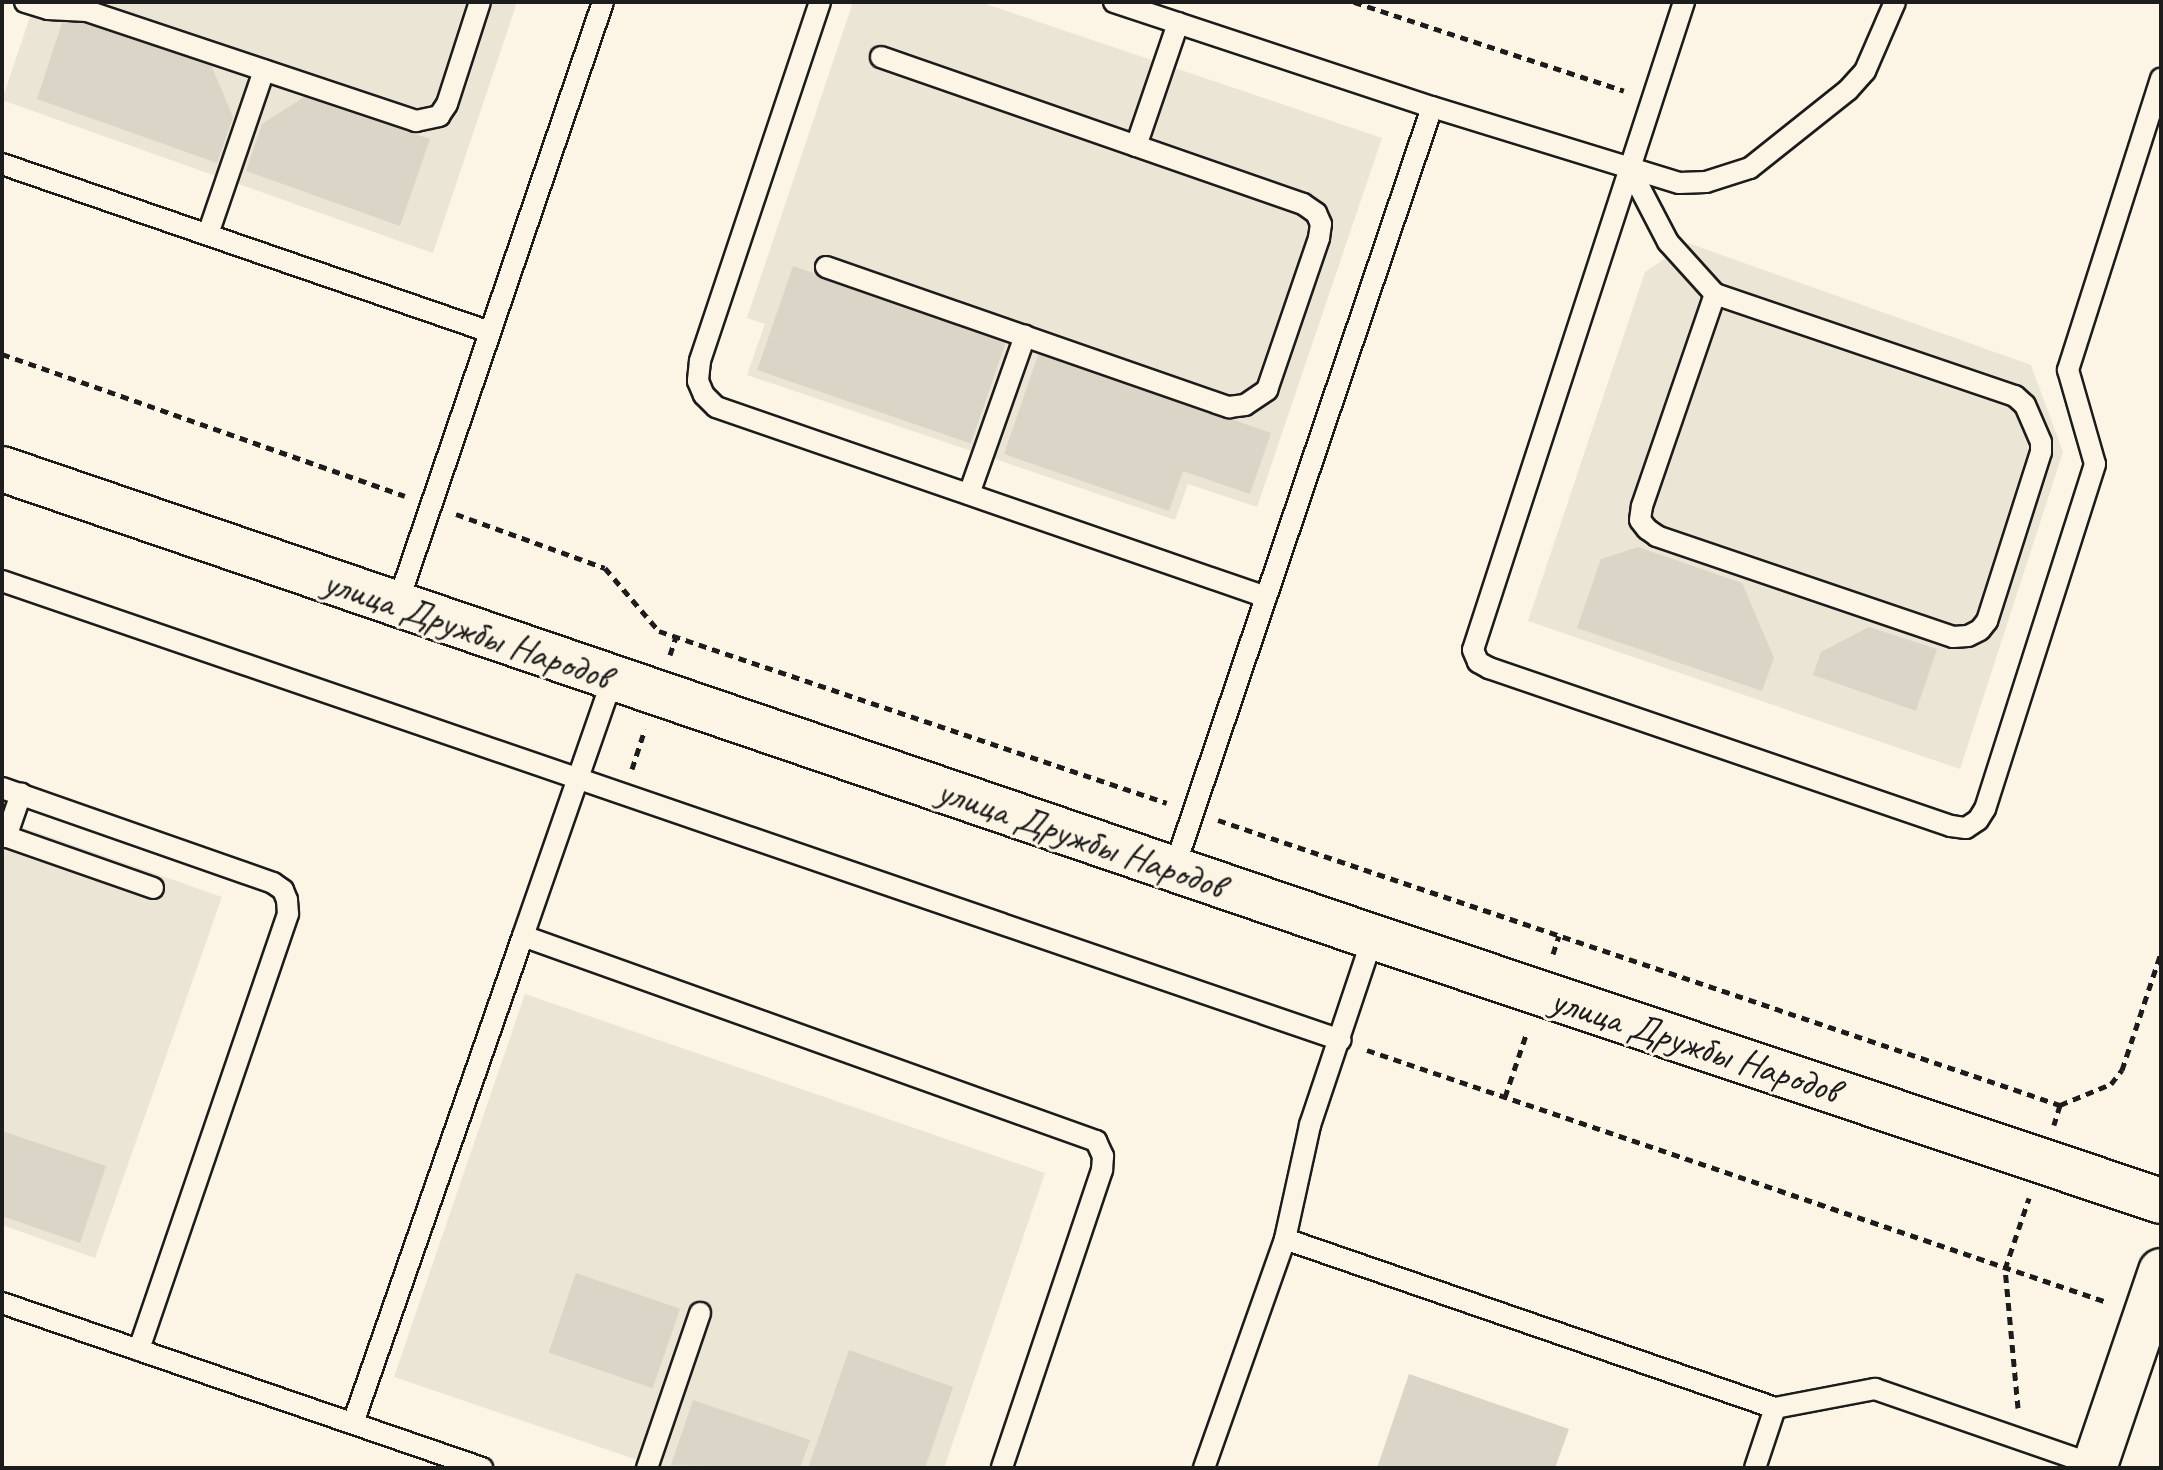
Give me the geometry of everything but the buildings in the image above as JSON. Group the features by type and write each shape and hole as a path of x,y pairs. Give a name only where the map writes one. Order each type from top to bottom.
{"street":[{"name":"улица Дружбы Народов","path":"2,469 1373,937 2161,1201"},
{"path":"2094,1466 2161,1271"}],"lane":[{"path":"25,2 48,9 88,6 416,121 439,116 447,104 480,2"},
{"path":"397,605 603,2"},
{"path":"820,2 700,361 698,381 704,395 716,407 1266,597"},
{"path":"1114,2 1631,171 1679,183 1706,182 1750,168 1848,90 1865,71 1895,2"},
{"path":"1684,2 1631,171 1474,637 1473,650 1478,662 1951,826 1966,828 1978,820 1985,809 2095,464 2068,370 2161,78"},
{"path":"1136,146 1178,23"},
{"path":"826,267 1229,407 1245,405 1267,390 1319,238 1321,224 1316,213 1303,204 881,57"},
{"path":"208,234 264,70"},
{"path":"1174,869 1432,107"},
{"path":"2,164 490,332"},
{"path":"1631,171 1668,242 1715,294 2015,396 2025,405 2041,442 2041,452 1987,621 1980,630 1968,636 1953,637 1657,536 1647,529 1640,520 1642,506 1715,294"},
{"path":"969,494 1025,336"},
{"path":"2,581 1340,1040"},
{"path":"353,1423 613,678"},
{"path":"139,1350 288,914 287,900 283,890 273,883 12,791 4,836 153,888"},
{"path":"523,936 1096,1141 1103,1156 1102,1170 1002,1468"},
{"path":"1204,1468 1285,1239 1310,1125 1373,937"},
{"path":"1285,1239 1775,1408 1875,1389 2094,1466"},
{"path":"2,1303 482,1468"},
{"path":"647,1468 700,1313"},
{"path":"1755,1468 1775,1408"}],"path":[{"path":"1354,2 1636,95"},
{"path":"2,354 605,568 659,631 2060,1105 2111,1084 2122,1070 2161,953"},
{"path":"1340,1040 2146,1315"},
{"path":"2012,1436 2019,1417 2005,1269 2060,1105"}],"shaded area":[{"path":"35,2 517,2 433,253 2,100"},
{"path":"853,2 980,2 1382,138 1257,507 1188,484 1175,520 747,375 765,324 747,318"},
{"path":"63,20 89,22 211,65 233,117 217,163 37,99"},
{"path":"304,97 430,139 400,226 246,171 262,124"},
{"path":"1688,243 2031,365 2063,452 1960,769 1528,621 1645,272"},
{"path":"793,266 1007,340 971,444 757,370"},
{"path":"1039,352 1271,433 1250,494 1183,471 1169,511 1004,454"},
{"path":"1638,547 1742,583 1774,658 1762,691 1577,628 1601,559"},
{"path":"1869,627 1937,649 1916,711 1813,675 1821,652"},
{"path":"2,820 222,897 95,1258 2,1225"},
{"path":"525,994 1045,1173 944,1468 661,1468 394,1377"},
{"path":"2,1131 106,1166 80,1243 2,1216"},
{"path":"576,1273 680,1309 653,1388 549,1352"},
{"path":"849,1350 953,1387 925,1468 808,1468"},
{"path":"1409,1374 1569,1429 1555,1468 1377,1468"},
{"path":"693,1400 810,1440 800,1468 671,1465"}]}
